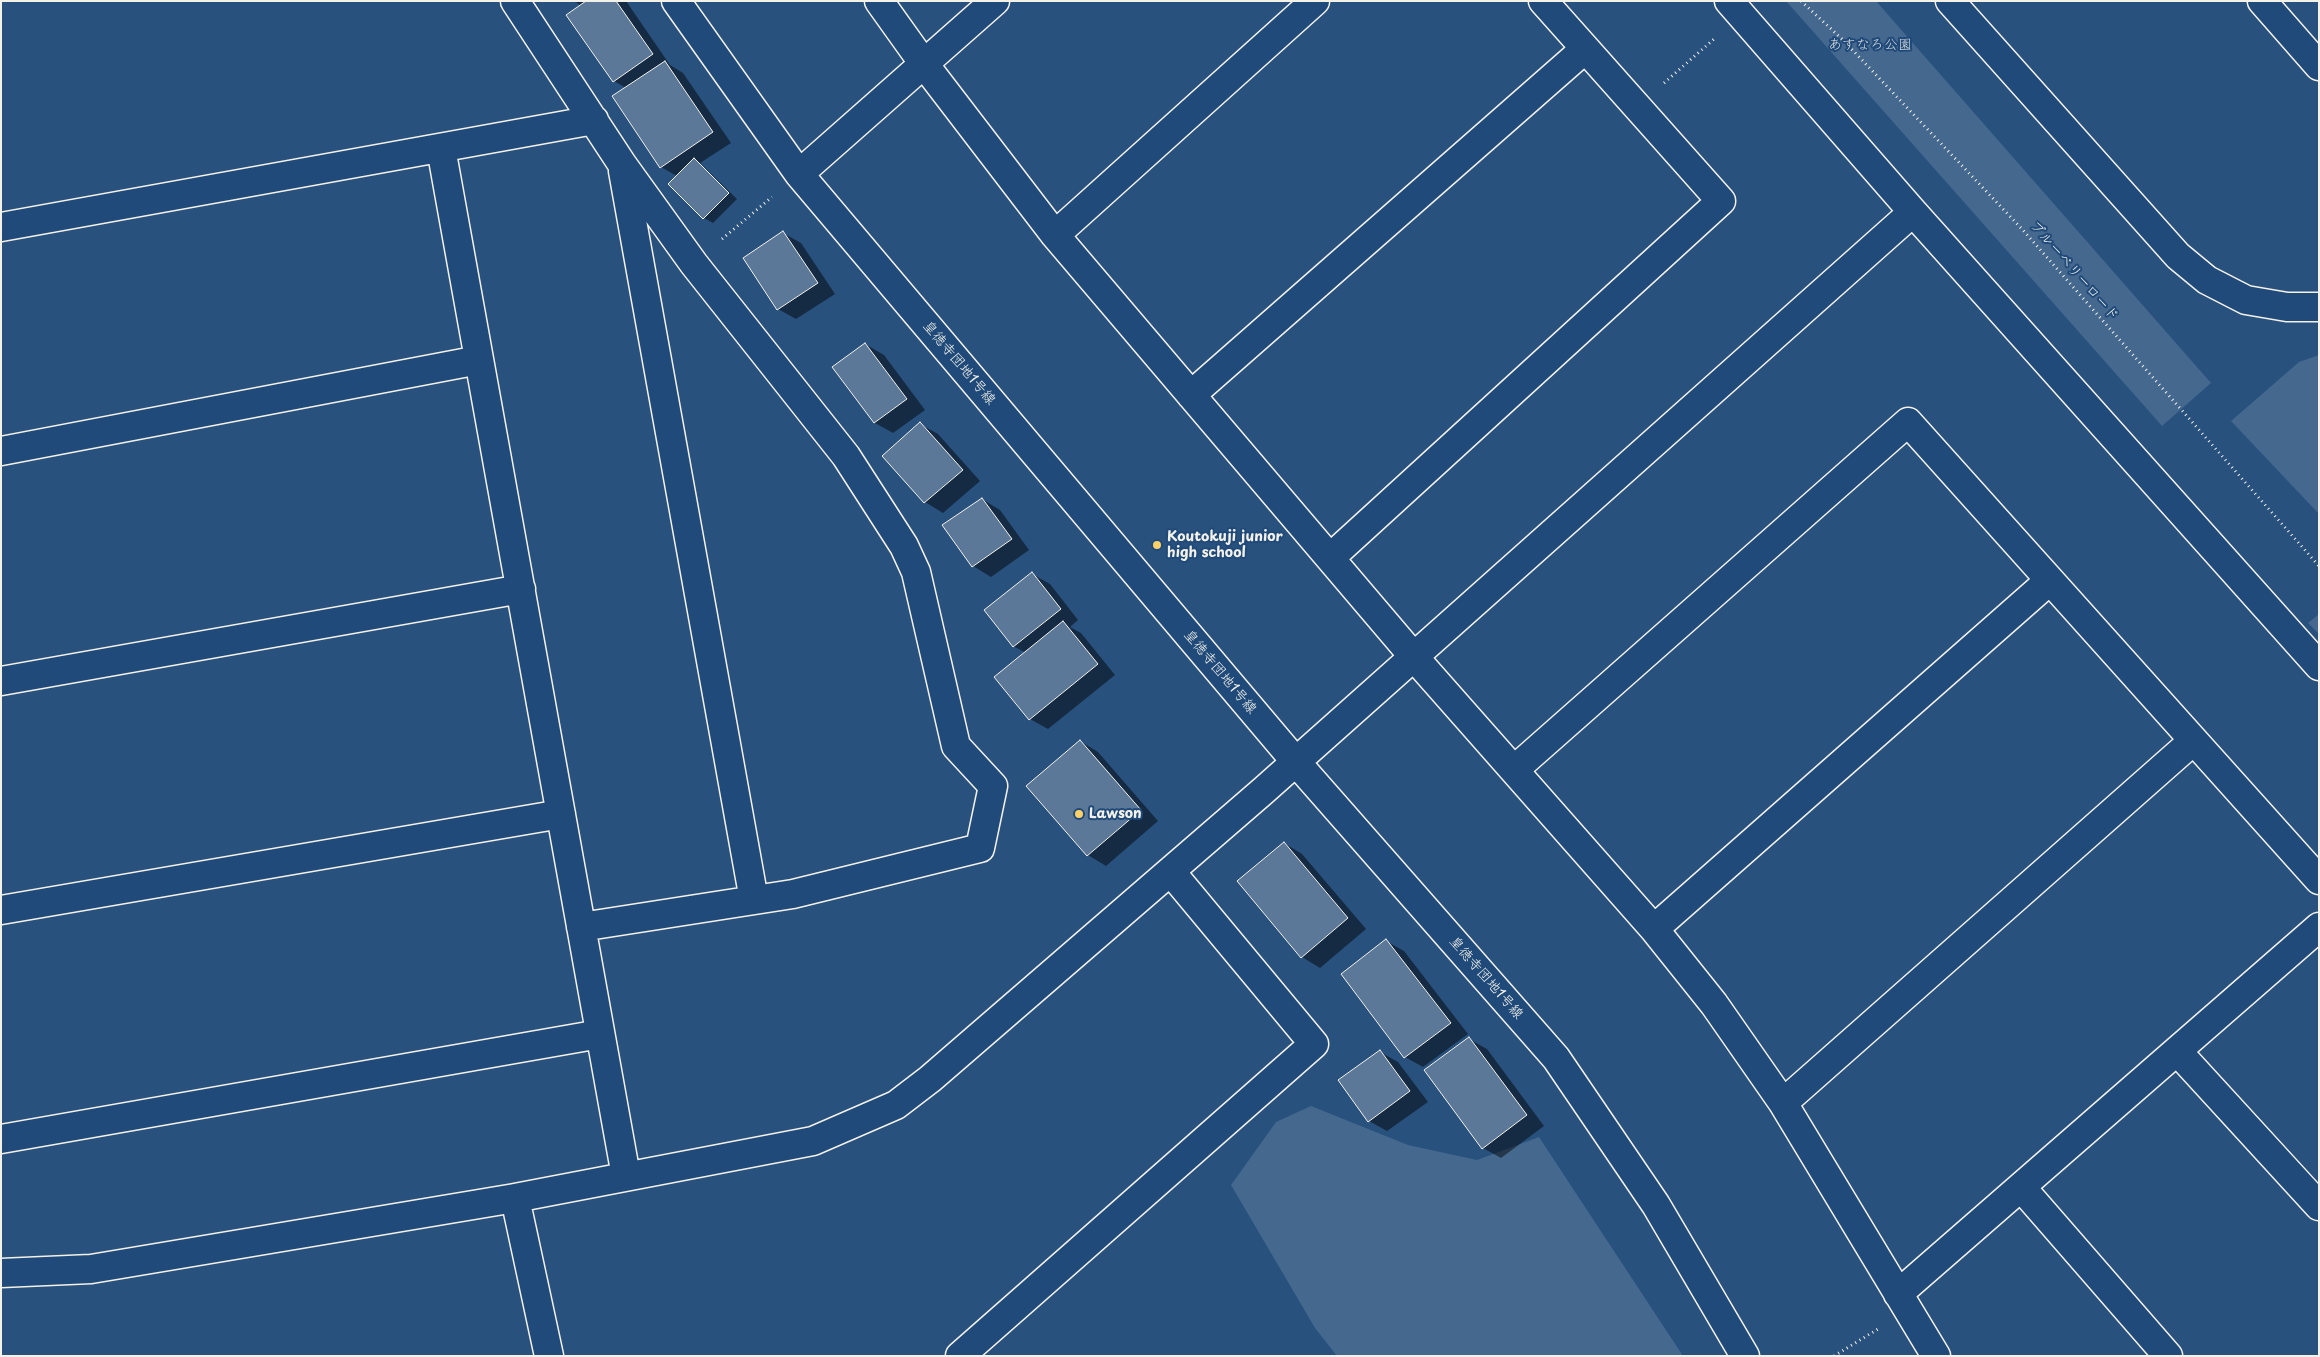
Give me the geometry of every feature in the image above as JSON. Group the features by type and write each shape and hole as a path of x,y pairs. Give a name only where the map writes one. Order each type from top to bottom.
{"street":[{"path":"515,1 622,164 694,264 846,456 904,546 916,572 956,746 993,786 980,848 793,894 581,927"},
{"name":"皇徳寺団地1号線","path":"676,1 799,174 1296,762 1556,1058 1656,1205 1745,1356"},
{"path":"879,1 924,64 1055,236 1414,657 1654,929 1714,1004 1783,1103 1936,1356"},
{"path":"799,174 995,1"},
{"path":"1055,236 1315,1"},
{"path":"1330,558 1722,201 1543,1"},
{"path":"1950,1 2178,256 2207,280 2246,300 2287,307 2319,307"},
{"path":"2262,1 2319,66"},
{"path":"1735,8 1913,212 2319,666"},
{"path":"1191,395 1585,49"},
{"path":"1,227 594,120"},
{"path":"441,148 626,1176"},
{"path":"622,164 754,900"},
{"path":"1,1273 91,1269 515,1198 813,1141 896,1106 1171,872 1913,212"},
{"path":"1,452 479,360"},
{"path":"1514,770 1908,422 2319,880"},
{"path":"1654,929 2050,581"},
{"path":"1,681 520,589"},
{"path":"1783,1103 2193,741"},
{"path":"1,910 561,814"},
{"path":"960,1356 1314,1044 1171,872"},
{"path":"1903,1302 2021,1187 2319,927"},
{"path":"1,1139 600,1034"},
{"path":"2177,1051 2319,1206"},
{"path":"2021,1187 2168,1356"},
{"path":"515,1198 548,1356"}],"path":[{"name":"ブルーベリーロード","path":"1801,1 1843,40 2021,228 2319,566"},
{"path":"1637,107 1735,8"},
{"path":"694,264 773,196"},
{"path":"1834,1356 1903,1302"}],"green space":[{"name":"あすなろ公園","path":"1786,1 1876,1 2211,383 2162,426"},
{"path":"2319,355 2319,514 2231,421 2299,362"},
{"path":"2319,614 2319,634 2308,623"},
{"path":"1311,1106 1408,1145 1477,1160 1539,1137 1683,1356 1337,1356 1315,1328 1231,1185 1276,1122"}],"building":[{"path":"586,1 616,1 653,54 613,82 566,15"},
{"path":"665,61 713,132 660,168 612,96"},
{"path":"694,158 729,193 703,219 668,184"},
{"path":"783,231 818,283 777,310 743,258"},
{"path":"865,343 907,399 874,423 832,367"},
{"path":"920,422 963,470 924,503 882,456"},
{"path":"982,498 1012,539 972,567 942,525"},
{"path":"1032,572 1061,609 1013,647 984,610"},
{"path":"1063,621 1098,664 1029,720 994,677"},
{"path":"1080,740 1141,810 1087,856 1026,786"},
{"path":"1284,842 1348,918 1301,958 1237,881"},
{"path":"1386,939 1451,1023 1404,1058 1341,974"},
{"path":"1469,1037 1527,1115 1482,1149 1424,1070"},
{"path":"1380,1050 1410,1091 1368,1122 1338,1080"}],"place":[{"name":"Koutokuji junior high school","path":"1157,545"},
{"name":"Lawson","path":"1079,814"}]}
